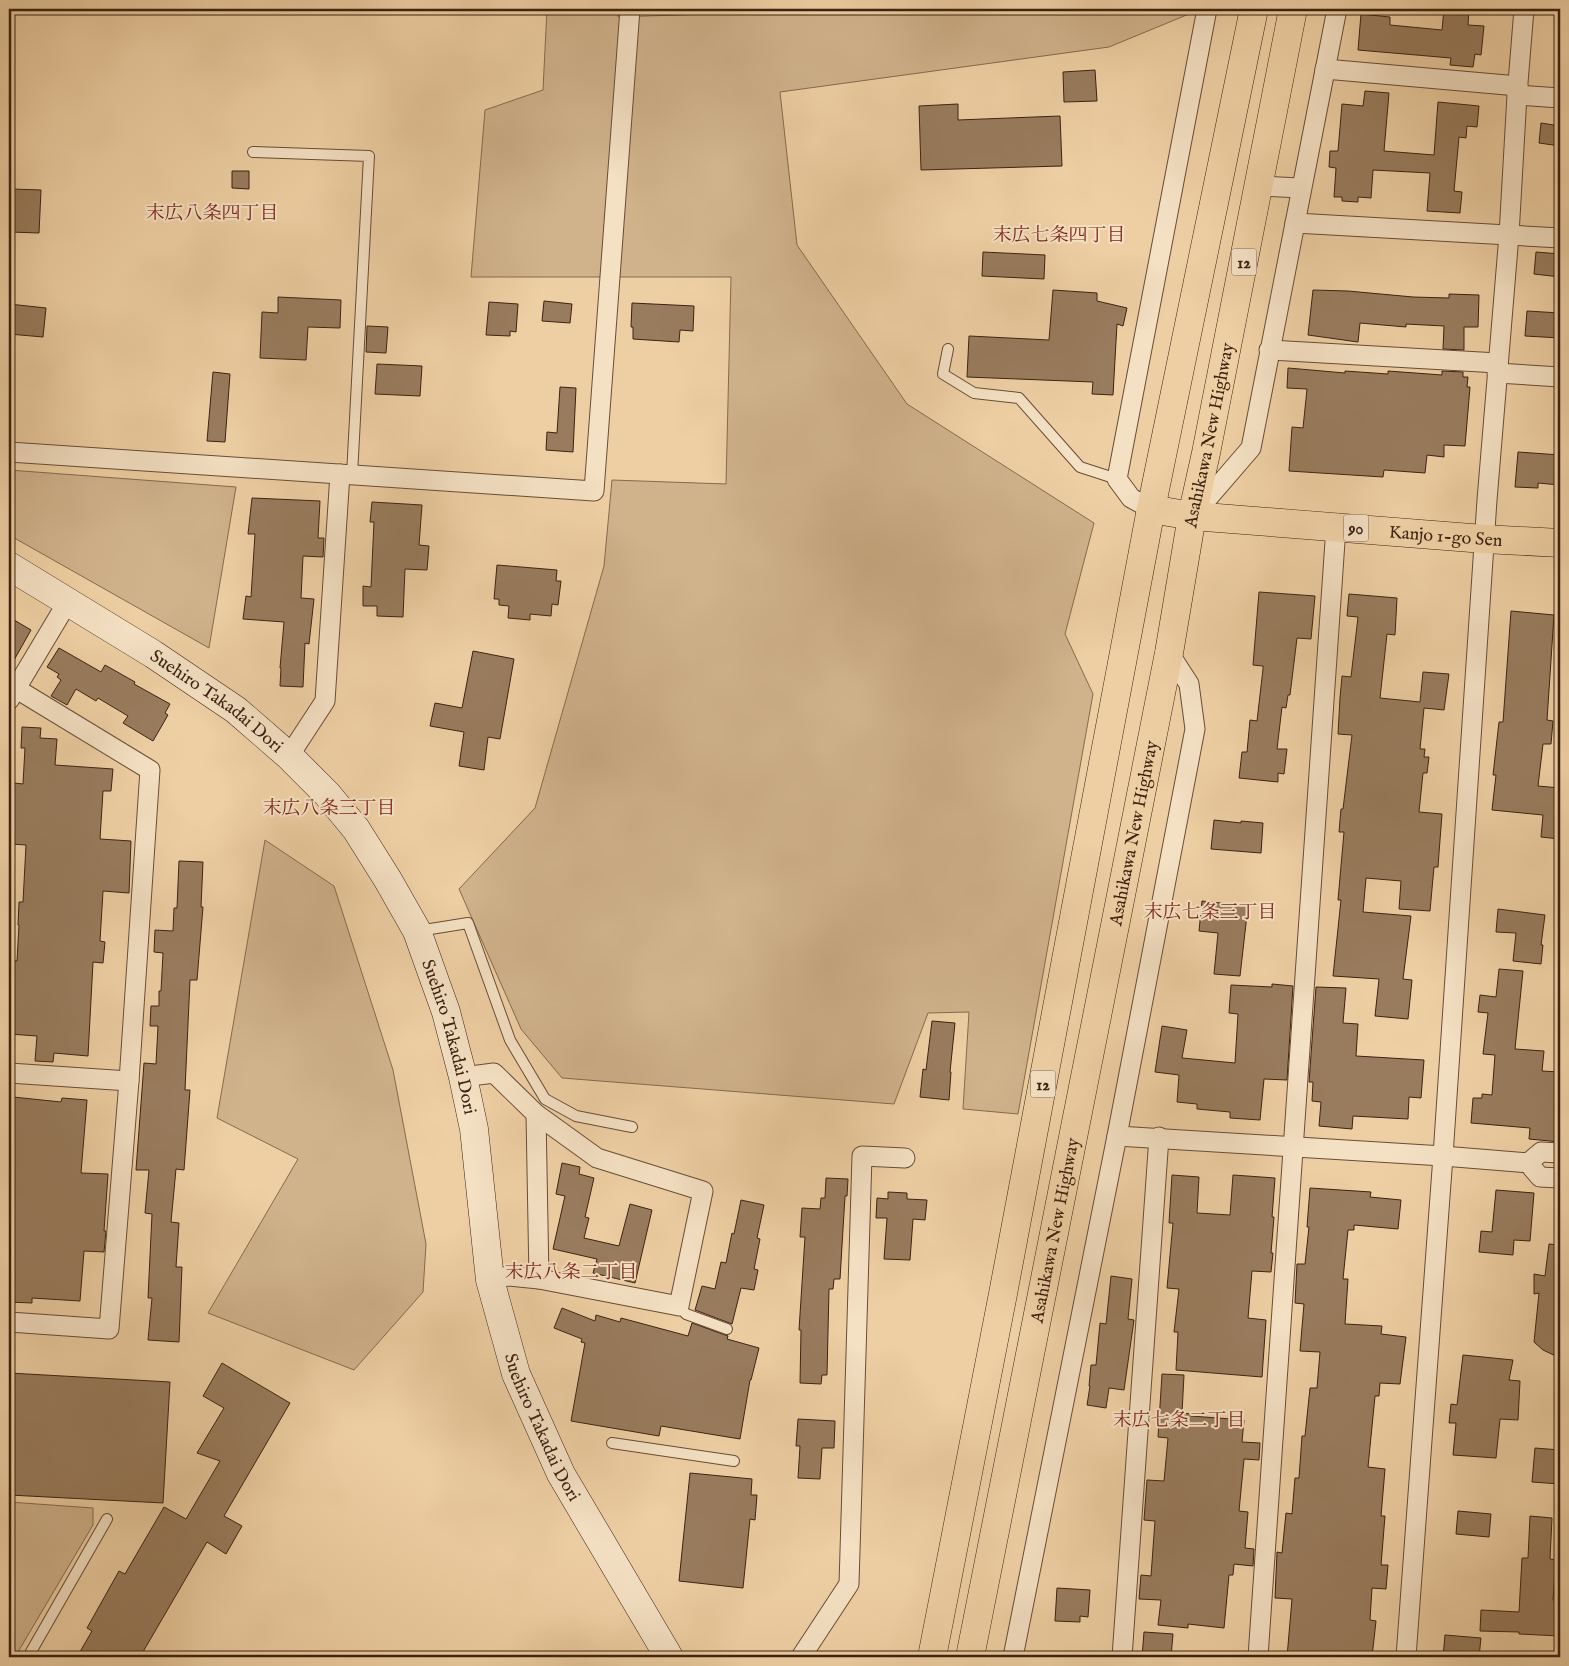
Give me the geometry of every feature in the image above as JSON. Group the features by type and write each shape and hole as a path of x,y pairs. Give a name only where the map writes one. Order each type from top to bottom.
{"main road":[{"name":"12","path":"932,1657 1002,1300 1151,509 1254,9"},
{"name":"Asahikawa New Highway","path":"970,1657 1169,653 1192,516 1206,454 1293,9"},
{"name":"Kanjo 1-go Sen","path":"1151,509 1192,516 1484,539 1560,543"}],"street":[{"path":"9,452 594,491 630,9"},
{"path":"1151,509 1131,498 1117,479 1207,9"},
{"path":"1192,516 1251,448 1337,9"},
{"path":"1406,1657 1443,1156 1484,539 1509,235 1517,91 1524,9"},
{"path":"1325,69 1517,91 1560,98"},
{"path":"1259,186 1301,188"},
{"path":"1295,223 1560,238"},
{"path":"1269,350 1498,368 1560,377"},
{"path":"289,756 325,701 346,475"},
{"path":"1258,1657 1336,527"},
{"name":"Suehiro Takadai Dori","path":"9,566 153,654 236,710 289,756 327,794 356,829 388,880 416,931 446,1012 464,1078 474,1129 490,1280 516,1374 561,1474 669,1657"},
{"path":"9,1322 110,1329 150,770 12,694 67,603"},
{"path":"1013,1657 1117,1136 1195,729 1189,684 1169,653"},
{"path":"9,1073 129,1081"},
{"path":"464,1078 494,1073 536,1114 597,1158 703,1191 679,1306 539,1279 508,1276 490,1280"},
{"path":"536,1114 539,1279"},
{"path":"1117,1136 1159,1137 1528,1163 1540,1177 1560,1178"},
{"path":"1122,1657 1159,1137"},
{"path":"1528,1163 1541,1152 1560,1153"},
{"path":"801,1657 849,1584 862,1156 905,1158"}],"lane":[{"path":"253,152 369,156 346,475"},
{"path":"948,349 943,374 974,393 1019,398 1080,467 1117,479"},
{"path":"416,931 468,923 510,1040 545,1099 576,1116 632,1127"},
{"path":"679,1306 686,1314 727,1329"},
{"path":"612,1443 734,1461"},
{"path":"28,1657 107,1519"}],"shaded area":[{"path":"547,9 619,9 618,17 853,9 1190,9 1189,14 1109,47 780,92 797,245 907,404 1094,523 1065,634 1093,694 1018,1114 963,1109 969,1012 928,1013 894,1104 562,1078 521,1029 459,889 535,808 604,566 612,480 726,484 731,277 471,277 485,110 543,90"},
{"path":"9,470 236,487 209,648 9,535"},
{"path":"265,840 334,886 393,1070 426,1244 423,1292 354,1370 208,1313 298,1159 217,1118"},
{"path":"9,1502 93,1508 93,1525 15,1657 9,1657"}],"building":[{"path":"1444,9 1469,9 1468,25 1484,26 1481,55 1475,54 1473,67 1450,65 1451,58 1358,50 1361,14 1390,17 1390,25 1442,30"},
{"path":"1095,70 1097,101 1064,102 1063,72"},
{"path":"1365,91 1389,93 1384,151 1434,155 1438,102 1479,106 1477,127 1467,126 1466,138 1459,137 1454,191 1462,192 1460,213 1427,211 1430,173 1373,170 1371,198 1358,197 1358,202 1342,201 1342,197 1334,197 1336,168 1329,167 1330,151 1338,151 1342,104 1363,106"},
{"path":"958,104 958,120 1060,116 1062,166 921,170 919,106"},
{"path":"1541,123 1560,126 1560,146 1539,143"},
{"path":"232,171 249,171 249,189 232,188"},
{"path":"12,189 41,190 39,233 10,232"},
{"path":"983,252 1045,255 1044,279 982,276"},
{"path":"1536,252 1560,254 1560,277 1534,274"},
{"path":"1053,290 1097,293 1097,301 1127,308 1123,326 1117,324 1113,395 1092,394 1093,382 967,377 969,336 1049,340"},
{"path":"1313,290 1413,297 1449,298 1449,294 1479,295 1478,327 1464,327 1464,350 1443,349 1444,326 1406,324 1406,327 1360,323 1358,342 1308,335"},
{"path":"278,297 341,300 340,328 308,327 306,360 260,358 262,312 278,313"},
{"path":"544,301 572,304 570,323 542,321"},
{"path":"489,302 518,304 516,332 510,331 510,336 486,335"},
{"path":"632,303 694,306 693,331 680,330 679,342 633,339 633,327 631,327"},
{"path":"9,304 46,308 43,337 9,334"},
{"path":"1527,311 1560,313 1560,338 1525,336"},
{"path":"367,326 388,327 386,353 366,352"},
{"path":"377,364 422,366 420,396 375,394"},
{"path":"1288,368 1345,373 1345,371 1388,374 1388,371 1442,375 1442,371 1463,372 1463,377 1468,377 1467,387 1470,387 1465,446 1444,445 1444,457 1427,455 1425,473 1384,470 1383,477 1289,471 1292,427 1303,428 1307,389 1287,388"},
{"path":"213,372 230,374 225,442 207,441"},
{"path":"560,387 576,388 573,452 546,450 547,432 557,433"},
{"path":"1518,452 1560,455 1560,485 1538,483 1538,488 1515,487"},
{"path":"252,498 320,501 318,538 324,538 323,557 303,556 301,598 314,599 309,644 305,643 303,687 280,686 284,622 243,619 246,596 251,597 255,534 248,534"},
{"path":"372,502 422,505 419,545 429,546 427,570 405,569 403,617 377,616 377,606 363,606 363,586 371,587 374,522 370,522"},
{"path":"497,565 557,570 556,581 561,581 558,605 552,604 551,616 530,614 530,620 508,618 509,606 499,605 499,599 494,599"},
{"path":"1259,592 1315,596 1311,639 1297,638 1290,695 1288,695 1286,708 1282,707 1277,749 1287,749 1284,774 1278,773 1278,782 1239,778 1242,752 1247,752 1250,720 1257,721 1263,669 1263,666 1253,665"},
{"path":"1349,594 1397,598 1395,635 1387,634 1380,698 1420,702 1423,672 1449,674 1444,710 1424,708 1420,749 1425,749 1424,757 1429,757 1427,773 1423,773 1419,812 1442,814 1438,867 1434,867 1430,911 1399,909 1401,881 1366,878 1363,912 1411,916 1403,979 1412,980 1408,1019 1375,1016 1379,979 1333,976 1341,900 1338,900 1344,832 1339,832 1352,735 1338,734 1340,698 1342,676 1351,677 1358,617 1347,616"},
{"path":"1511,611 1554,615 1547,720 1553,721 1551,744 1543,744 1538,786 1560,788 1560,839 1541,837 1543,815 1492,810 1496,775 1493,775 1499,722 1503,722"},
{"path":"9,617 31,630 9,669"},
{"path":"59,648 101,672 105,665 170,704 165,713 168,715 153,741 123,723 128,716 98,698 96,701 76,689 67,705 51,696 61,680 57,677 59,674 47,667"},
{"path":"473,651 514,659 500,739 488,737 484,770 459,766 464,732 430,726 435,703 462,708"},
{"path":"22,727 41,728 40,738 57,739 55,765 113,769 111,791 103,791 100,839 131,841 129,893 103,891 100,941 105,942 103,963 93,962 88,1056 54,1053 53,1062 35,1061 37,1036 9,1034 9,960 17,961 19,902 23,902 26,845 11,844 14,783 23,784 25,748 21,748"},
{"path":"1214,820 1263,823 1261,853 1211,849"},
{"path":"179,861 203,862 201,907 203,907 197,980 190,980 185,1090 190,1090 184,1170 176,1169 171,1222 179,1223 176,1267 182,1267 179,1342 148,1340 152,1298 148,1298 152,1214 145,1213 149,1170 136,1170 144,1063 156,1064 158,1026 150,1026 151,1006 159,1006 163,953 154,952 155,930 173,931 174,908 177,908"},
{"path":"1202,901 1248,906 1240,976 1214,974 1218,933 1199,931"},
{"path":"1498,909 1545,915 1541,945 1543,945 1541,964 1513,961 1516,933 1496,932"},
{"path":"1499,969 1523,971 1515,1049 1544,1051 1542,1071 1560,1072 1560,1142 1529,1139 1530,1128 1471,1123 1473,1098 1482,1098 1482,1094 1492,1095 1495,1055 1483,1054 1488,1013 1478,1012 1480,995 1496,997"},
{"path":"1272,984 1293,986 1287,1080 1264,1079 1260,1120 1230,1118 1230,1112 1197,1109 1197,1104 1177,1102 1179,1075 1155,1072 1162,1026 1187,1030 1182,1058 1235,1063 1238,1014 1229,1013 1231,985 1272,987"},
{"path":"1316,987 1346,988 1343,1023 1358,1024 1356,1056 1424,1060 1421,1098 1409,1097 1408,1119 1353,1116 1352,1129 1319,1126 1321,1102 1312,1101 1313,1082 1309,1082"},
{"path":"932,1021 955,1023 949,1100 920,1097 923,1069 926,1070"},
{"path":"13,1097 61,1102 62,1098 87,1100 81,1173 108,1174 104,1252 84,1251 80,1301 32,1298 32,1303 9,1302 9,1166"},
{"path":"562,1163 580,1167 579,1174 594,1178 585,1217 589,1218 584,1238 619,1246 630,1204 652,1210 635,1283 593,1273 597,1259 553,1249 565,1196 556,1194"},
{"path":"1172,1175 1199,1177 1197,1213 1230,1215 1233,1175 1275,1178 1271,1272 1252,1271 1248,1318 1266,1320 1262,1377 1176,1370 1178,1332 1174,1332 1179,1289 1167,1288 1173,1223 1169,1223"},
{"path":"826,1178 848,1179 847,1196 845,1196 840,1279 834,1279 833,1289 829,1289 827,1375 822,1375 821,1384 800,1383 801,1330 799,1330 805,1237 800,1237 802,1208 820,1209 821,1198 825,1198"},
{"path":"1310,1188 1371,1192 1370,1197 1401,1200 1398,1229 1354,1225 1354,1230 1348,1230 1343,1279 1348,1279 1345,1324 1382,1326 1381,1334 1406,1337 1400,1384 1380,1383 1379,1396 1375,1396 1368,1467 1385,1469 1381,1516 1385,1516 1381,1565 1388,1565 1386,1589 1372,1588 1370,1620 1376,1621 1372,1657 1287,1657 1292,1599 1275,1598 1277,1552 1282,1553 1286,1513 1292,1514 1295,1478 1299,1478 1302,1436 1305,1436 1310,1388 1317,1388 1320,1352 1300,1351 1304,1304 1295,1303 1297,1264 1305,1264 1309,1227 1307,1227"},
{"path":"1496,1190 1534,1193 1530,1241 1514,1240 1513,1255 1479,1252 1481,1231 1492,1232"},
{"path":"888,1192 907,1193 907,1199 927,1200 925,1220 913,1219 910,1260 884,1259 887,1218 876,1218 877,1198 888,1199"},
{"path":"741,1200 764,1205 757,1238 760,1239 754,1269 758,1270 754,1290 741,1288 732,1324 695,1310 702,1286 715,1289 721,1262 726,1263"},
{"path":"1549,1244 1560,1245 1560,1358 1543,1350 1534,1342 1539,1293 1534,1294 1534,1274 1545,1276"},
{"path":"1111,1276 1132,1279 1128,1319 1134,1320 1124,1390 1109,1388 1106,1408 1087,1405 1091,1365 1096,1365 1100,1323 1106,1324"},
{"path":"562,1308 595,1321 596,1315 620,1322 621,1318 688,1336 692,1323 728,1336 727,1339 759,1348 750,1380 740,1439 661,1426 659,1436 571,1421 585,1343 581,1342 582,1339 554,1328"},
{"path":"1463,1355 1513,1360 1509,1380 1520,1381 1518,1420 1500,1419 1496,1458 1453,1455 1456,1423 1449,1423 1451,1404 1457,1405"},
{"path":"222,1363 290,1403 224,1516 242,1526 226,1554 207,1542 140,1657 77,1657 92,1631 87,1628 119,1571 125,1574 164,1507 186,1519 220,1461 197,1453 224,1408 203,1396"},
{"path":"9,1373 170,1382 163,1503 9,1495"},
{"path":"1162,1374 1184,1375 1182,1413 1191,1414 1191,1416 1244,1420 1242,1442 1260,1443 1259,1460 1244,1459 1239,1511 1248,1512 1245,1548 1254,1549 1253,1566 1234,1564 1233,1575 1229,1575 1224,1628 1188,1624 1188,1628 1158,1625 1161,1600 1139,1599 1141,1575 1151,1576 1155,1521 1144,1520 1147,1480 1164,1481 1168,1438 1158,1437"},
{"path":"798,1419 835,1421 834,1448 822,1448 820,1479 798,1478 800,1446 796,1446"},
{"path":"1535,1448 1560,1450 1560,1484 1532,1482"},
{"path":"690,1473 752,1479 751,1495 757,1495 755,1520 750,1519 743,1588 679,1581"},
{"path":"1458,1511 1491,1514 1489,1537 1456,1534"},
{"path":"1530,1516 1552,1518 1550,1559 1556,1560 1553,1600 1560,1601 1560,1636 1480,1631 1481,1610 1519,1612 1522,1558 1528,1558"},
{"path":"1057,1588 1090,1590 1088,1617 1080,1616 1080,1622 1055,1621"},
{"path":"1144,1632 1173,1634 1171,1657 1142,1657"},
{"path":"1445,1635 1481,1638 1479,1657 1443,1657"}],"district":[{"name":"末広八条四丁目","path":"212,212"},
{"name":"末広七条四丁目","path":"1059,234"},
{"name":"末広八条三丁目","path":"329,807"},
{"name":"末広七条三丁目","path":"1210,911"},
{"name":"末広八条二丁目","path":"571,1271"},
{"name":"末広七条二丁目","path":"1179,1419"}]}
